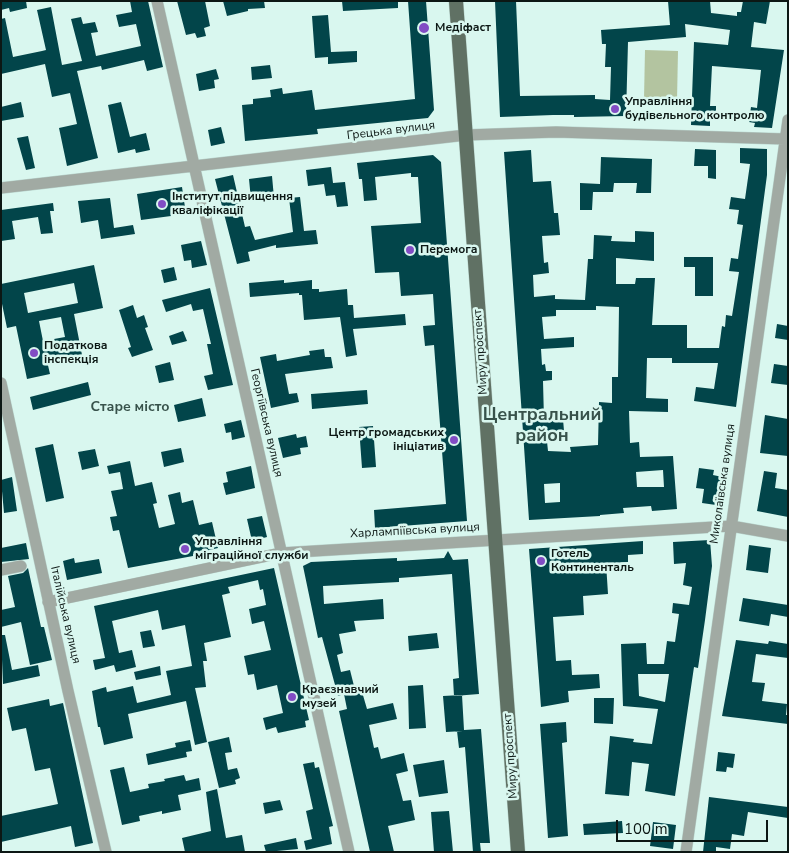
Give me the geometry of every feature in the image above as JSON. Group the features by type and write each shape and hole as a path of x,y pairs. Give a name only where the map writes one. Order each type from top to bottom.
{"main road":[{"name":"Миру проспект","path":"456,1 518,852"}],"street":[{"name":"Георгіївська вулиця","path":"157,1 349,852"},
{"name":"Миколаївська вулиця","path":"686,852 731,526 785,163 785,139 788,120"},
{"name":"Грецька вулиця","path":"1,188 466,136 556,132 785,139"},
{"name":"Італійська вулиця","path":"1,383 48,602 106,852"},
{"name":"Харлампіївська вулиця","path":"48,602 281,553 731,526 788,536"},
{"path":"1,570 21,566"}],"green space":[{"path":"645,50 678,51 677,100 644,99"}],"building":[{"path":"1,1 26,1 27,8 10,12 9,8 1,10"},
{"path":"130,1 148,1 163,67 147,71 144,60 102,70 101,66 77,71 98,158 67,166 59,128 77,124 70,93 52,97 45,64 1,74 1,19 5,18 13,57 42,51 46,50 37,10 51,7 62,65 82,61 71,19 81,17 83,24 95,22 98,32 91,33 96,56 141,46 136,24 119,27 116,15 132,12"},
{"path":"177,1 205,1 210,26 204,28 206,36 197,38 195,33 186,35"},
{"path":"223,1 264,1 265,8 248,9 248,11 227,16"},
{"path":"342,1 398,1 398,8 343,11"},
{"path":"408,1 426,1 434,110 428,118 317,129 318,134 245,141 242,105 253,104 253,99 271,97 270,90 282,88 283,94 312,90 315,110 415,99"},
{"path":"495,1 516,1 520,96 595,95 595,99 610,100 611,67 605,67 606,44 602,44 601,30 670,25 668,1 710,1 711,13 737,16 737,12 741,12 743,1 770,1 766,24 754,22 751,47 784,50 772,128 754,127 755,123 749,122 751,107 757,108 761,70 712,66 710,106 716,106 716,120 710,120 710,126 691,125 694,42 728,45 730,30 685,24 686,37 628,42 626,116 574,117 574,115 553,115 500,117"},
{"path":"328,15 331,52 357,51 357,62 328,64 328,57 315,58 312,16"},
{"path":"270,65 272,78 252,80 251,67"},
{"path":"216,69 219,79 214,80 215,88 199,91 196,74"},
{"path":"21,102 24,117 1,121 1,107"},
{"path":"121,102 130,137 146,133 150,150 136,153 135,149 118,153 108,105"},
{"path":"221,127 225,143 211,146 208,130"},
{"path":"28,136 35,168 26,170 17,138"},
{"path":"740,148 767,149 767,175 736,407 694,401 696,387 714,389 718,363 672,363 672,358 647,358 646,398 668,399 668,412 629,411 630,443 639,442 640,457 673,456 677,509 652,511 651,506 623,508 624,513 529,520 504,152 531,150 533,182 551,181 554,213 558,213 560,235 542,236 544,263 548,262 549,273 533,275 534,297 555,295 555,299 585,300 588,259 593,259 594,235 612,236 611,241 635,242 635,231 654,232 654,261 616,258 616,284 635,284 636,278 655,278 652,325 687,325 687,348 719,348 722,326 725,327 726,315 732,316 739,272 729,271 731,258 738,259 743,225 737,224 739,210 729,209 731,197 745,199 750,164 740,163","holes":["596,306 619,307 618,377 612,377 612,403 599,402 598,445 570,447 571,452 548,451 546,432 564,431 563,419 544,420 543,381 552,380 552,371 546,371 545,364 542,365 541,349 574,347 574,337 544,339 542,317 556,316 556,310 596,310","663,470 664,487 637,487 636,472","560,483 560,502 545,503 544,484"]},
{"path":"695,149 716,150 716,179 708,178 708,166 694,166"},
{"path":"433,155 441,162 467,521 375,528 374,510 446,504 434,345 425,346 423,326 435,325 433,294 401,296 399,272 375,273 371,226 421,223 418,177 411,177 411,173 375,177 377,200 364,201 362,179 359,179 357,163"},
{"path":"601,157 652,159 651,193 636,193 637,183 614,183 613,192 593,192 592,210 580,210 580,183 600,184"},
{"path":"331,167 333,183 345,182 348,206 337,207 335,195 326,196 324,184 308,186 306,170"},
{"path":"233,175 245,227 250,226 255,240 293,232 289,198 300,197 304,231 316,230 318,244 276,248 276,245 248,252 250,261 237,264 215,179"},
{"path":"272,176 274,198 251,200 249,179"},
{"path":"182,187 186,214 141,220 137,194"},
{"path":"110,198 114,228 133,225 135,234 101,239 98,220 81,223 78,201"},
{"path":"53,203 54,211 50,211 53,233 41,234 38,217 12,221 15,239 1,241 1,210"},
{"path":"201,241 207,265 192,268 191,260 184,261 181,245"},
{"path":"684,257 713,257 713,296 695,296 695,267 684,267"},
{"path":"94,265 103,308 74,314 82,355 47,361 50,374 27,379 16,326 7,328 1,299 1,284","holes":["74,283 78,303 28,313 24,293","61,317 65,337 43,341 39,321"]},
{"path":"174,267 177,280 164,283 161,270"},
{"path":"284,280 284,283 312,280 312,289 319,289 319,292 347,289 348,305 353,305 354,318 405,314 406,325 353,329 357,355 346,357 340,317 304,320 302,295 299,295 299,293 250,297 249,283"},
{"path":"210,288 233,385 208,390 204,376 213,374 207,344 211,344 203,309 193,311 191,304 166,312 162,300"},
{"path":"133,305 137,318 144,315 148,327 145,328 153,350 132,357 128,348 131,347 119,310"},
{"path":"777,324 788,326 788,340 775,338"},
{"path":"183,331 187,341 172,345 169,336"},
{"path":"324,349 325,357 331,357 333,368 285,374 289,394 297,393 299,402 271,408 260,357 276,354 277,361 310,355 309,351"},
{"path":"170,362 174,380 159,383 155,366"},
{"path":"774,364 788,366 788,385 771,383"},
{"path":"88,382 91,395 33,410 30,397"},
{"path":"367,390 368,404 312,409 311,394"},
{"path":"202,398 206,416 178,422 174,405"},
{"path":"765,415 788,419 788,456 760,453"},
{"path":"241,420 245,437 232,440 231,432 226,433 224,424"},
{"path":"373,426 376,467 362,468 359,427"},
{"path":"296,434 297,438 306,436 308,447 300,448 301,454 283,458 278,438"},
{"path":"53,444 64,498 46,502 35,448"},
{"path":"181,448 184,462 164,467 161,452"},
{"path":"95,449 99,466 82,470 78,452"},
{"path":"130,461 135,486 152,482 157,503 153,504 159,528 175,524 168,495 180,492 182,503 193,500 199,525 212,522 218,548 193,554 193,556 128,568 119,530 113,531 110,517 117,516 111,491 123,489 120,472 109,474 107,466"},
{"path":"251,466 255,488 226,495 223,483 228,482 226,472"},
{"path":"699,468 714,470 713,475 727,478 723,506 702,503 704,489 696,488"},
{"path":"764,471 777,473 775,488 788,490 788,517 757,511"},
{"path":"12,477 17,511 4,513 1,480"},
{"path":"262,516 267,537 252,541 247,519"},
{"path":"710,540 712,566 698,668 694,667 675,796 645,791 649,764 632,762 629,796 605,794 610,736 634,739 633,742 652,744 658,709 623,706 621,644 646,643 647,664 664,664 667,641 675,642 679,614 672,613 673,603 689,605 692,587 683,585 686,563 674,564 673,542","holes":["638,674 669,674 665,702 639,696"]},
{"path":"643,541 643,554 628,555 628,562 606,563 608,594 583,596 584,615 553,617 556,661 571,660 572,675 599,674 600,688 568,691 569,702 541,707 529,549"},
{"path":"26,543 29,559 1,562 1,548"},
{"path":"749,545 771,548 768,573 746,570"},
{"path":"448,551 453,560 468,559 479,694 454,696 453,679 459,678 452,574 399,578 399,582 323,586 324,604 383,599 384,619 354,621 356,631 339,634 343,653 337,655 341,672 350,670 354,686 360,685 367,709 393,703 397,719 369,725 374,748 378,747 381,759 404,753 408,771 396,774 403,801 411,800 415,820 388,826 394,852 370,852 339,711 347,709 344,694 338,696 322,637 318,638 303,566 311,562 397,558 397,561 444,558"},
{"path":"74,558 75,563 99,559 102,573 67,580 63,561"},
{"path":"28,568 41,627 44,627 52,660 30,665 21,622 1,627 1,610 15,607 8,576 23,573"},
{"path":"274,568 309,720 305,721 306,727 278,733 276,727 266,730 263,718 283,713 277,685 257,690 254,674 248,675 244,656 271,650 264,621 252,624 249,609 266,605 263,589 260,590 258,580 228,587 230,593 222,595 231,637 204,643 207,661 203,661 206,687 195,688 207,742 195,745 186,701 128,714 133,738 104,745 100,727 98,727 92,691 106,687 107,692 133,686 137,703 171,695 166,671 192,666 185,625 162,630 158,610 112,621 119,653 132,650 136,667 116,672 114,665 95,670 93,660 105,658 94,606"},
{"path":"743,598 788,605 788,617 771,614 769,626 739,621"},
{"path":"151,630 155,646 143,648 140,632"},
{"path":"437,633 439,648 409,651 408,636"},
{"path":"1,635 5,635 12,670 38,665 40,676 3,684"},
{"path":"736,640 768,644 769,641 788,644 788,658 756,654 752,682 765,683 762,701 787,704 786,715 788,715 788,724 722,716"},
{"path":"160,666 161,675 136,680 134,672"},
{"path":"423,685 426,728 409,729 408,686"},
{"path":"462,695 464,730 481,729 490,843 480,843 481,852 473,852 465,747 459,748 457,731 446,732 443,696"},
{"path":"594,698 614,698 613,724 594,723"},
{"path":"49,699 50,706 63,703 93,843 75,847 71,826 1,842 1,816 58,804 50,768 35,771 26,728 12,731 7,708"},
{"path":"566,722 567,742 562,743 568,836 548,838 540,724"},
{"path":"229,737 232,752 225,753 228,770 237,768 240,778 235,780 236,784 219,788 208,742"},
{"path":"190,740 192,751 186,752 187,757 148,765 146,754 176,747 175,743"},
{"path":"718,752 735,754 733,768 727,767 726,772 716,771"},
{"path":"444,760 448,793 419,797 413,765"},
{"path":"314,762 315,768 319,767 333,826 329,827 332,844 306,850 304,841 312,839 306,811 313,809 303,764"},
{"path":"124,767 130,792 149,788 148,784 184,775 186,781 199,778 201,790 178,795 181,810 162,814 162,811 139,816 140,821 122,825 110,770"},
{"path":"217,789 226,838 242,835 245,852 185,852 182,838 211,831 206,792"},
{"path":"709,797 788,807 788,818 748,812 744,836 732,834 730,849 716,847 716,852 703,852"},
{"path":"280,800 283,810 265,814 263,803"},
{"path":"449,811 453,852 434,852 431,812"},
{"path":"622,821 623,833 584,835 583,824"},
{"path":"653,822 676,825 673,849 650,846"},
{"path":"296,838 298,849 266,852 264,845"}],"place":[{"name":"Медіфаст","path":"424,28"},
{"name":"Управління будівельного контролю","path":"615,109"},
{"name":"Інститут підвищення кваліфікації","path":"162,204"},
{"name":"Перемога","path":"410,250"},
{"name":"Податкова інспекція","path":"34,353"},
{"name":"Центр громадських ініціатив","path":"454,440"},
{"name":"Управління міграційної служби","path":"185,549"},
{"name":"Готель Континенталь","path":"541,561"},
{"name":"Краєзнавчий музей","path":"292,697"}],"district":[{"name":"Старе місто","path":"130,408"},
{"name":"Центральний район","path":"542,426"}]}
